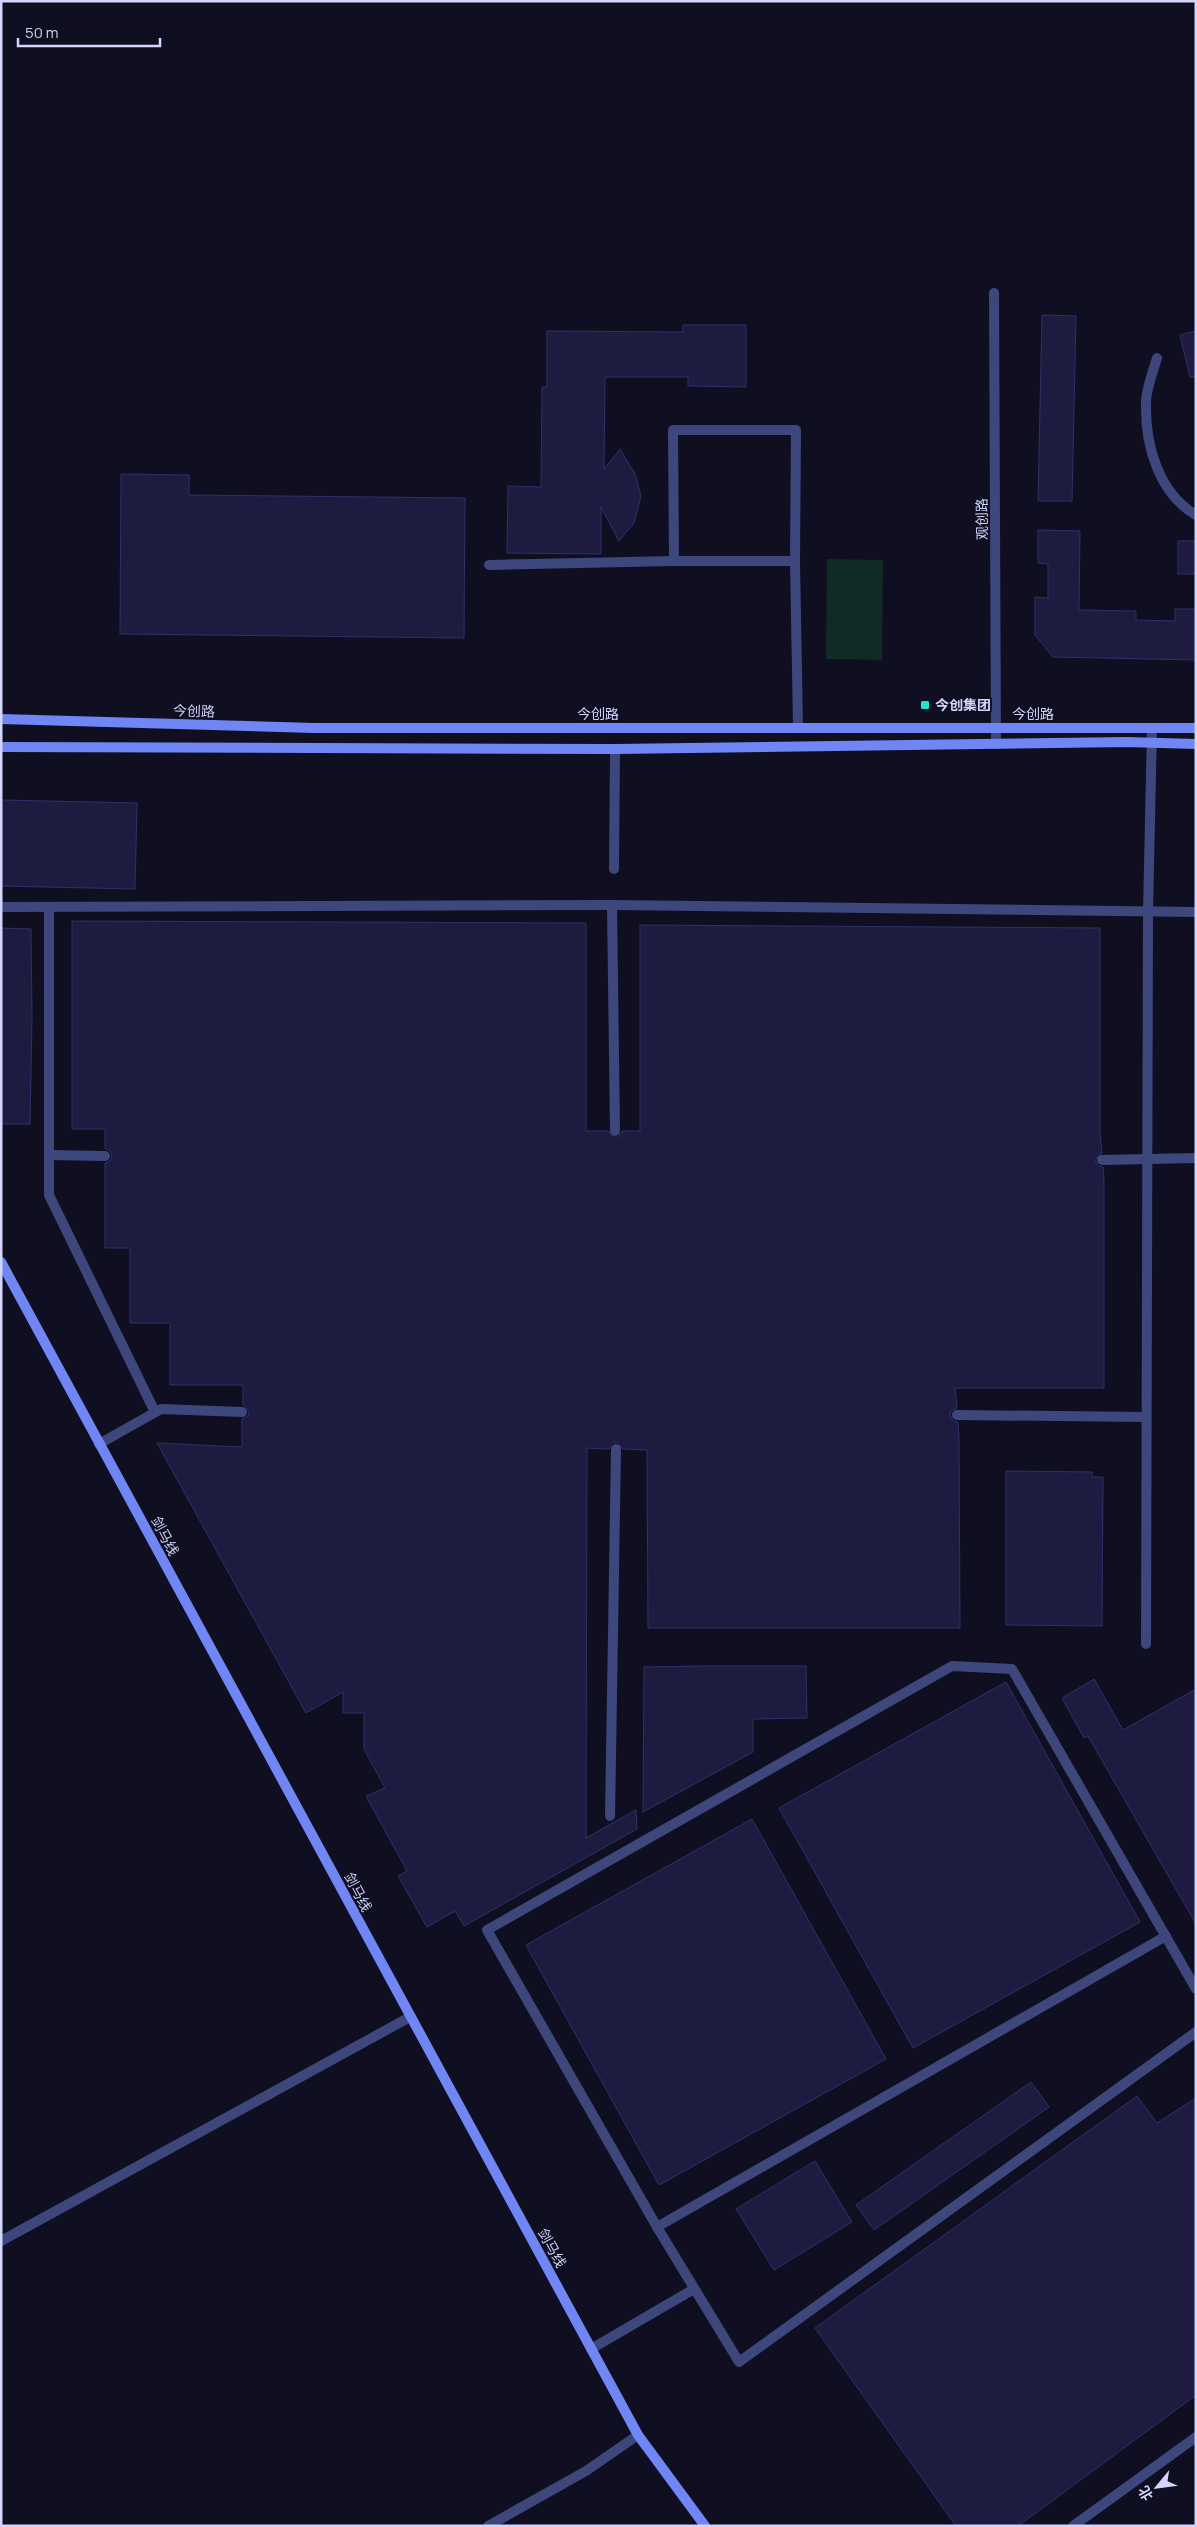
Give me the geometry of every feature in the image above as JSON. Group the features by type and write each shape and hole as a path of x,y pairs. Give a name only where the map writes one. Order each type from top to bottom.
{"main road":[{"name":"今创路","path":"1,719 314,728 1196,728"},
{"path":"1,747 615,749 996,744 1196,744"},
{"name":"剑马线","path":"1,1262 638,2435 706,2526"}],"street":[{"name":"观创路","path":"994,293 998,728 996,744"},
{"path":"1157,358 1146,402 1150,452 1167,488 1196,515"},
{"path":"674,561 673,430 796,430 795,561 798,727"},
{"path":"489,565 674,561 795,561"},
{"path":"1146,1644 1148,912 1152,728"},
{"path":"614,869 615,749"},
{"path":"612,905 616,1131"},
{"path":"1,907 612,905 1196,912"},
{"path":"49,907 49,1195 155,1412"},
{"path":"49,1155 105,1156"},
{"path":"1102,1160 1196,1158"},
{"path":"99,1444 161,1409 242,1412"},
{"path":"957,1415 1146,1417"},
{"path":"610,1816 616,1449"},
{"path":"1196,1989 1012,1669 952,1666 487,1930 657,2227 738,2362 1196,2032"},
{"path":"657,2227 1166,1936"},
{"path":"1,2242 410,2017"},
{"path":"591,2348 694,2289"},
{"path":"488,2526 586,2472 638,2435"},
{"path":"1073,2526 1196,2437"}],"green space":[{"path":"827,559 883,560 882,660 826,659"}],"building":[{"path":"1042,315 1076,316 1072,501 1038,501"},
{"path":"683,325 746,325 746,387 688,386 688,377 605,377 604,469 620,449 635,474 641,496 634,523 619,541 601,507 601,554 507,553 508,486 541,487 542,387 547,387 547,331 683,332"},
{"path":"1196,331 1196,377 1190,377 1180,335"},
{"path":"121,474 189,475 189,495 465,498 464,638 120,634"},
{"path":"1038,530 1080,531 1079,610 1136,611 1136,620 1175,621 1175,609 1196,609 1196,660 1053,657 1035,635 1035,597 1048,598 1048,564 1038,563"},
{"path":"1178,541 1196,541 1196,574 1178,574"},
{"path":"1,800 137,803 135,889 1,886"},
{"path":"72,921 586,923 586,1131 608,1131 615,1138 619,1137 622,1131 640,1131 640,925 1100,928 1100,1133 1102,1153 1095,1160 1098,1166 1103,1167 1104,1180 1104,1388 955,1388 957,1408 951,1411 950,1415 953,1421 958,1422 959,1438 960,1628 648,1628 647,1450 623,1449 617,1442 612,1443 609,1449 587,1448 586,1838 636,1810 637,1829 464,1926 455,1911 427,1927 398,1876 407,1871 366,1796 385,1788 364,1749 364,1713 343,1713 343,1692 306,1713 157,1443 242,1447 242,1419 248,1416 249,1412 243,1405 243,1385 170,1385 170,1323 130,1323 130,1248 105,1248 105,1163 111,1160 112,1156 109,1150 105,1149 105,1129 72,1129"},
{"path":"1,928 31,929 30,1124 1,1124"},
{"path":"1006,1471 1092,1472 1092,1477 1103,1477 1102,1626 1006,1625"},
{"path":"806,1666 807,1718 753,1719 753,1752 643,1812 644,1667"},
{"path":"1094,1679 1123,1730 1196,1689 1196,1924 1088,1736 1084,1738 1062,1698"},
{"path":"1006,1682 1140,1922 913,2048 779,1808"},
{"path":"752,1819 886,2059 659,2185 526,1945"},
{"path":"1031,2082 1049,2107 874,2230 856,2205"},
{"path":"1137,2096 1157,2123 1196,2098 1196,2395 1018,2526 956,2526 815,2328"},
{"path":"815,2161 852,2222 774,2270 736,2209"}],"place":[{"name":"今创集团","path":"925,705"}]}
